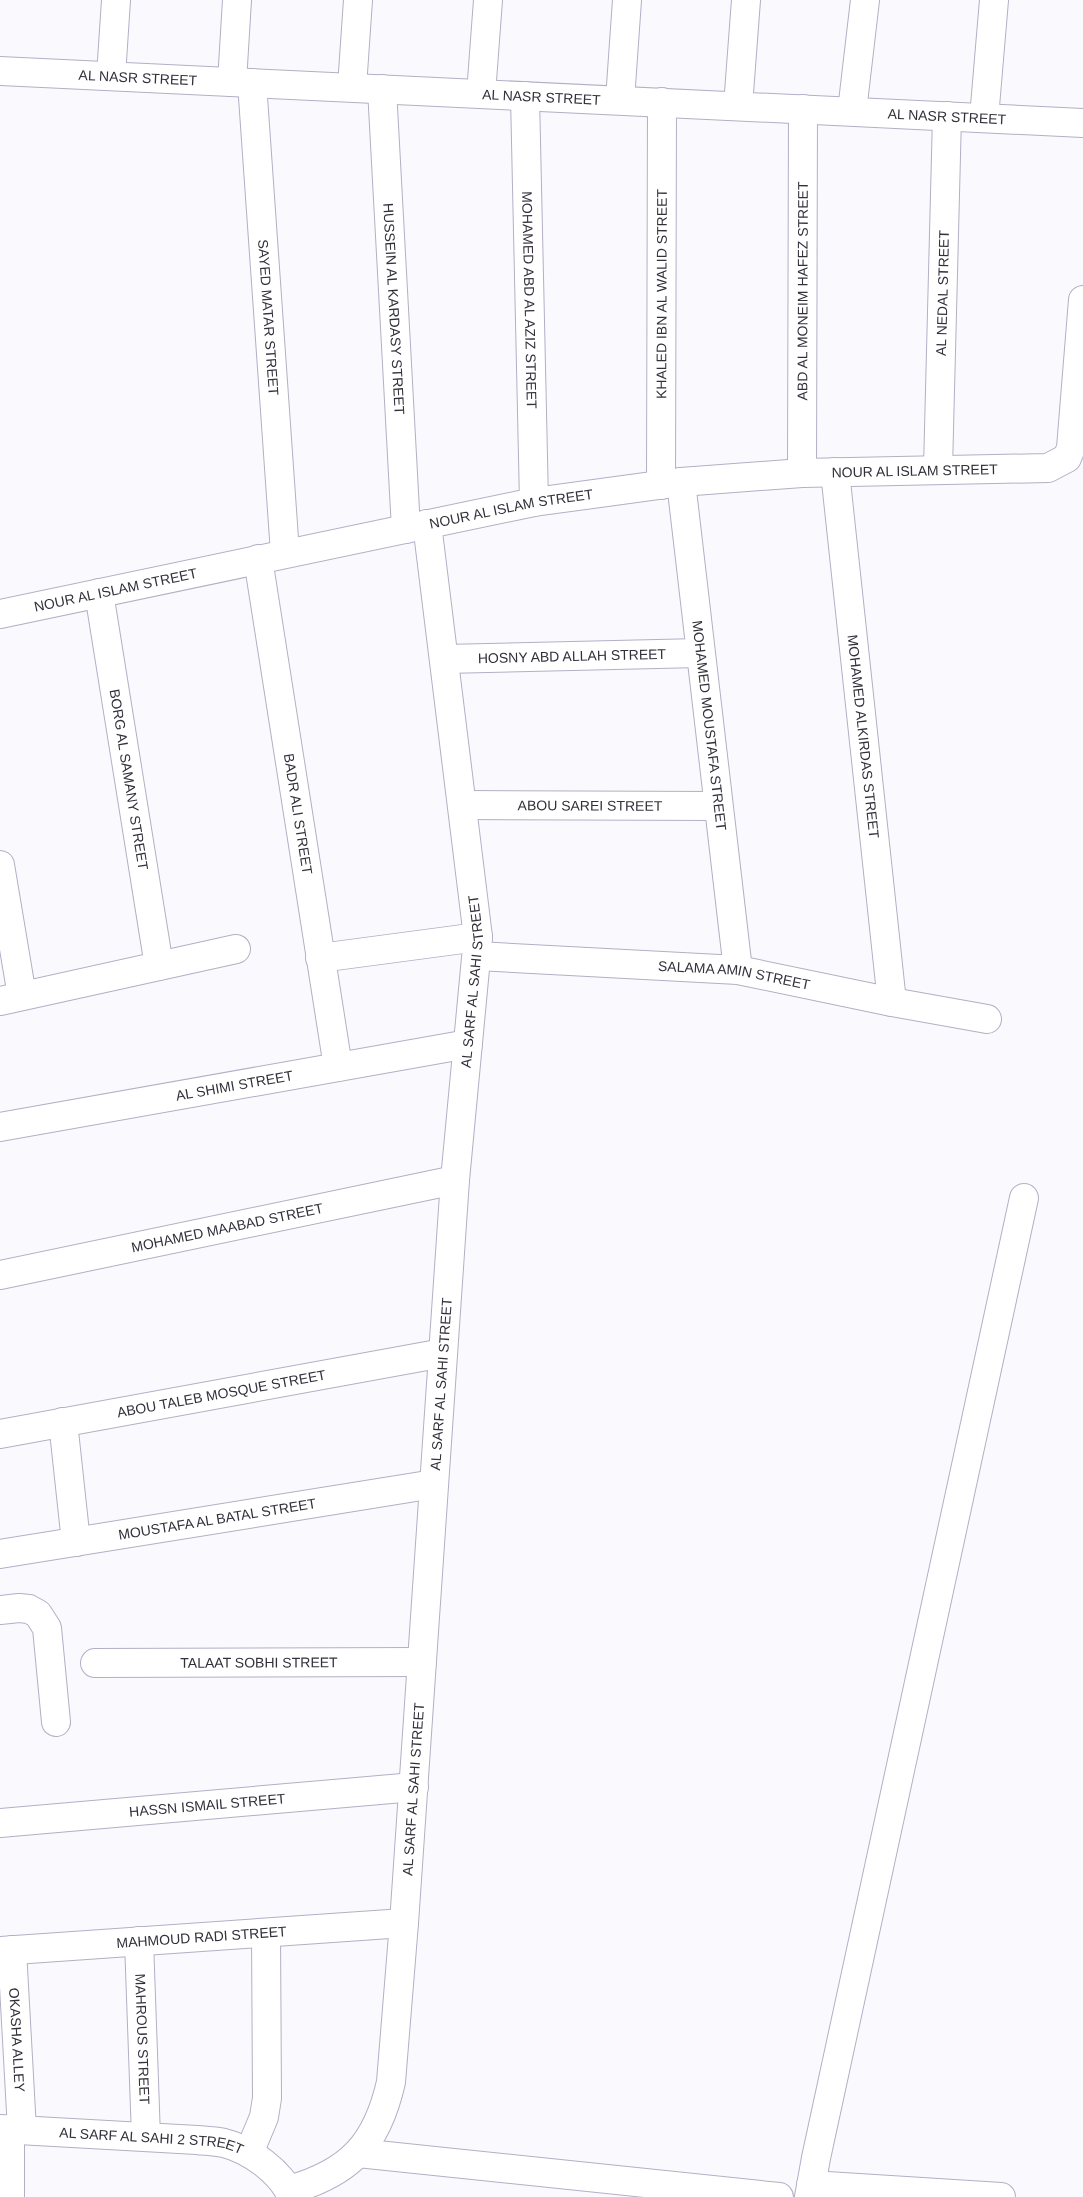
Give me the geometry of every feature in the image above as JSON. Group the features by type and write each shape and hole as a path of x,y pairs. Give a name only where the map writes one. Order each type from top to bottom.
{"street":[{"path":"111,76 116,0"},
{"name":"SAYED MATAR STREET","path":"237,0 242,82 285,553"},
{"path":"352,87 358,0"},
{"path":"481,94 488,0"},
{"path":"620,100 627,0"},
{"path":"738,106 746,0"},
{"path":"852,111 865,0"},
{"path":"984,118 994,0"},
{"name":"AL NASR STREET","path":"0,71 1083,122"},
{"name":"HUSSEIN AL KARDASY STREET","path":"382,89 416,526"},
{"name":"MOHAMED ABD AL AZIZ STREET","path":"526,96 534,502"},
{"name":"KHALED IBN AL WALID STREET","path":"662,102 671,483"},
{"name":"ABD AL MONEIM HAFEZ STREET","path":"802,473 804,109"},
{"name":"AL NEDAL STREET","path":"938,469 947,116"},
{"name":"NOUR AL ISLAM STREET","path":"0,614 534,502 671,483 802,473 1048,468 1067,458 1071,448 1083,300"},
{"name":"MOHAMED ALKIRDAS STREET","path":"835,472 892,1002"},
{"name":"MOHAMED MOUSTAFA STREET","path":"671,483 700,653 738,970"},
{"name":"AL SARF AL SAHI STREET","path":"291,2193 338,2170 358,2153 374,2132 386,2108 391,2082 414,1787 455,1180 478,946 444,659 416,526"},
{"name":"BADR ALI STREET","path":"258,559 338,1067"},
{"name":"BORG AL SAMANY STREET","path":"99,593 159,966"},
{"name":"HOSNY ABD ALLAH STREET","path":"444,659 700,653"},
{"name":"ABOU SAREI STREET","path":"462,804 717,806"},
{"path":"0,865 11,999 236,949"},
{"name":"SALAMA AMIN STREET","path":"320,958 478,946 738,970 892,1002 987,1019"},
{"name":"AL SHIMI STREET","path":"0,1127 468,1044"},
{"name":"MOHAMED MAABAD STREET","path":"0,1276 455,1180"},
{"path":"1001,2197 810,2191 1024,1198"},
{"name":"ABOU TALEB MOSQUE STREET","path":"0,1434 443,1353"},
{"path":"64,1422 76,1542"},
{"name":"MOUSTAFA AL BATAL STREET","path":"0,1554 434,1484"},
{"path":"0,1610 29,1609 38,1614 47,1628 56,1722"},
{"name":"TALAAT SOBHI STREET","path":"95,1663 422,1662"},
{"name":"HASSN ISMAIL STREET","path":"0,1822 414,1787"},
{"name":"MAHMOUD RADI STREET","path":"6,1951 404,1923"},
{"path":"250,2153 264,2117 267,2098 266,1933"},
{"name":"MAHROUS STREET","path":"139,1941 146,2137"},
{"name":"OKASHA ALLEY","path":"6,1951 11,2129 10,2197"},
{"name":"AL SARF AL SAHI 2 STREET","path":"11,2129 224,2143 250,2153 272,2170 291,2193"},
{"path":"358,2153 779,2197"}]}
